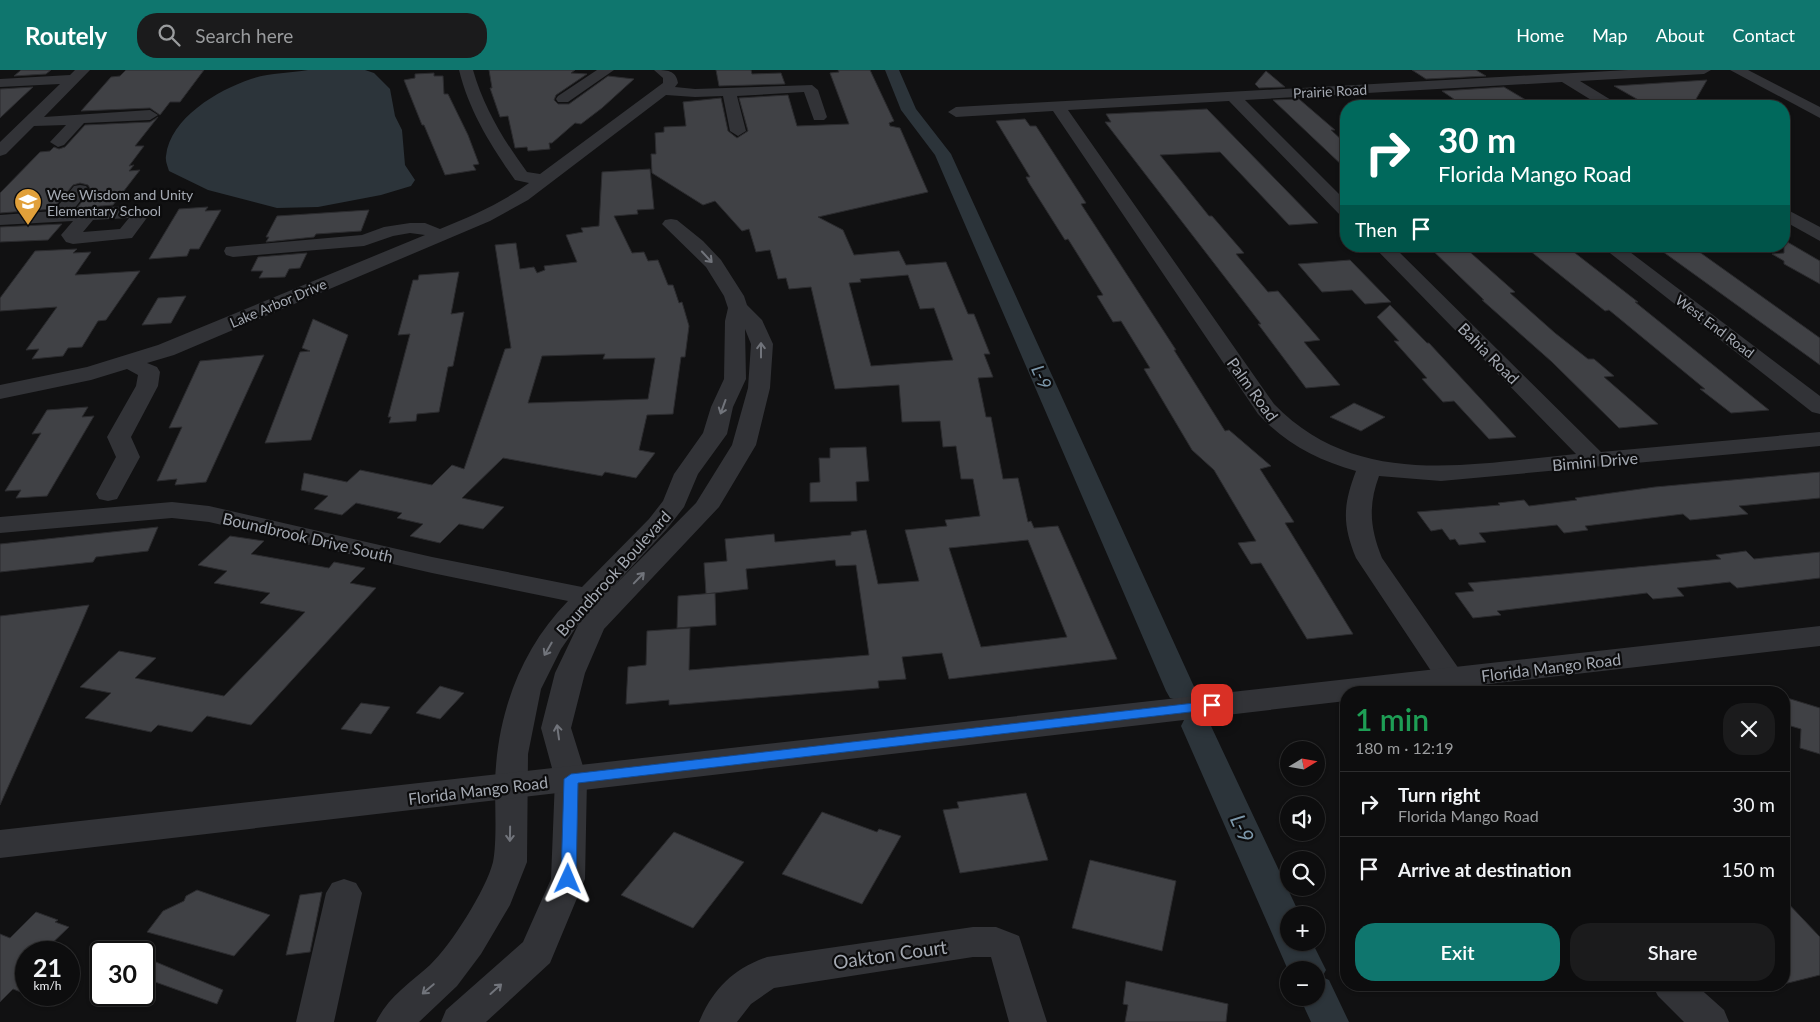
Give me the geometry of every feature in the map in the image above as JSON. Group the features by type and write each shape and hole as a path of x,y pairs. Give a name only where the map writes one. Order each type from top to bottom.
{"street":[{"path":"466,70 470,88 508,160 521,176 543,180"},
{"path":"563,99 607,70"},
{"name":"Prairie Road","path":"956,112 1704,70"},
{"path":"1737,70 1820,113"},
{"path":"0,82 78,75"},
{"path":"0,151 78,75"},
{"name":"Lake Arbor Drive","path":"0,392 71,378 166,350 506,207 543,180 668,76 695,93 807,88 811,90 819,116"},
{"path":"1565,78 1601,100"},
{"path":"1401,87 1419,100"},
{"path":"729,91 738,131"},
{"path":"1232,96 1340,205"},
{"name":"Palm Road","path":"1057,106 1272,418 1292,434 1311,445 1333,455 1370,466"},
{"path":"0,130 80,119 150,115"},
{"path":"58,142 80,119"},
{"path":"59,216 80,190"},
{"path":"0,220 135,212 140,215 126,234 73,238 70,235 88,215"},
{"path":"1790,217 1820,236"},
{"name":"Boundbrook Boulevard","path":"395,1022 416,998 444,975 492,905 510,862 512,754 526,689 565,621 600,602 706,507 744,444 760,388 762,344 752,320 738,308 728,285 714,265 696,245 671,224"},
{"path":"233,251 364,240 390,231 410,228 425,228 440,236"},
{"name":"Bahia Road","path":"1388,252 1596,461"},
{"name":"West End Road","path":"1618,252 1820,407"},
{"path":"108,494 128,457 119,438 148,386 149,372 130,362"},
{"name":"Bimini Drive","path":"1370,466 1406,473 1442,474 1820,440"},
{"path":"1370,466 1359,496 1356,515 1359,536 1369,558 1455,685"},
{"name":"Boundbrook Drive South","path":"0,525 172,510 208,514 600,602"},
{"name":"Boundbrook Boulevard","path":"460,1022 537,952 568,879 571,779 556,728 570,673 592,625 600,602"},
{"name":"Florida Mango Road","path":"1455,685 1820,636"},
{"name":"Florida Mango Road","path":"0,844 571,779 1340,697"},
{"path":"315,1022 344,892"},
{"name":"Oakton Court","path":"718,1022 728,1003 750,982 767,973 973,942 996,942 1006,947 1028,1022"},
{"path":"1677,991 1710,1022"}],"shaded area":[{"path":"308,70 365,70 374,73 390,89 395,116 402,130 405,165 415,180 411,186 381,195 318,207 277,208 208,190 169,171 166,158 169,142 176,129 198,107 224,90 251,79 272,74"}],"building":[{"path":"21,70 51,70 46,74 14,76"},
{"path":"126,70 204,70 180,102 170,102 160,115 150,108 81,111 111,77 120,76"},
{"path":"489,70 575,70 571,73 587,74 556,95 554,100 558,104 569,104 608,76 634,79 581,124 575,123 552,143 549,143 550,149 528,151 527,147 515,148 508,116 500,117 490,88 492,88"},
{"path":"716,70 751,70 752,74 781,73 785,84 719,86"},
{"path":"838,70 870,70 894,121 889,123 890,126 900,128 928,192 818,217 843,230 854,255 899,251 906,265 946,262 968,314 974,314 990,354 984,354 993,377 978,378 986,417 991,417 1003,479 1018,478 1028,522 1031,521 1034,528 1058,526 1117,659 949,679 942,653 902,657 906,679 878,681 879,688 669,705 669,700 626,704 628,667 646,665 647,631 690,628 689,670 869,655 856,565 836,566 835,560 746,569 748,589 706,594 704,563 727,561 725,539 774,534 775,542 851,535 851,532 866,530 878,584 919,581 905,530 947,526 945,520 980,516 973,479 961,479 956,446 943,447 940,421 902,422 899,385 835,389 811,287 789,289 786,278 778,279 770,250 756,252 749,229 742,231 715,201 703,205 652,173 651,154 656,154 655,133 664,132 664,127 686,126 683,102 721,98 728,131 737,138 748,131 739,98 788,95 797,126 849,124 830,73 839,72","holes":["908,275 920,309 934,308 953,360 871,366 849,283 861,282 860,279","1028,540 1067,637 981,647 949,548"]},
{"path":"1412,70 1476,70 1486,76 1426,79"},
{"path":"1266,71 1285,87 1259,88 1255,84"},
{"path":"434,73 434,76 443,76 444,94 448,94 468,135 479,164 473,165 476,170 445,175 424,125 422,125 404,80 415,78 415,74"},
{"path":"1707,80 1695,100 1638,100 1614,86"},
{"path":"33,87 19,100 0,118 0,89"},
{"path":"1504,87 1526,100 1455,100 1442,91"},
{"path":"1299,99 1335,130 1331,130 1340,138 1340,163 1273,100"},
{"path":"1207,109 1318,223 1289,225 1220,152 1160,155 1209,216 1212,216 1244,253 1236,254 1268,292 1278,291 1320,340 1304,342 1340,385 1306,388 1258,324 1261,324 1105,122 1111,122 1106,114"},
{"path":"158,117 135,146 144,146 129,166 134,165 129,171 140,170 113,205 77,208 91,190 88,185 80,183 73,185 53,209 0,213 0,193 40,152 50,151 54,147 59,149 65,147 85,125 150,122"},
{"path":"1025,119 1030,126 1036,126 1086,203 1081,204 1176,350 1174,350 1225,431 1229,430 1271,466 1260,469 1294,522 1285,523 1353,634 1307,639 1261,563 1251,564 1238,543 1256,541 1214,470 1192,450 1144,369 1150,368 1121,321 1113,322 1097,296 1103,295 1068,239 1065,240 1029,183 1026,177 1030,177 996,121"},
{"path":"650,169 654,209 637,210 638,214 614,216 632,253 644,252 648,261 658,260 668,285 673,285 679,303 682,302 689,326 685,357 681,357 673,414 647,415 639,450 655,453 636,478 605,472 602,476 503,458 462,498 504,507 483,529 459,524 440,543 410,536 423,524 397,518 402,513 356,503 342,515 314,509 328,496 301,490 304,473 347,482 360,470 432,485 452,465 464,469 505,349 511,348 495,245 516,243 520,269 534,267 537,273 545,270 544,266 577,262 566,235 583,232 581,228 599,226 602,172","holes":["605,354 603,359 655,358 648,399 528,403 542,356"]},
{"path":"208,207 205,211 221,210 199,249 190,249 187,256 149,259 179,209"},
{"path":"369,210 361,231 316,234 314,237 266,242 269,237 266,237 277,216"},
{"path":"62,224 48,240 0,242 0,227"},
{"path":"1790,244 1820,261 1820,284 1784,264 1784,261 1772,254 1790,252"},
{"path":"77,249 73,253 91,252 75,275 140,271 106,320 98,321 82,347 68,348 63,356 32,359 39,349 26,350 57,307 0,311 0,298 35,251"},
{"path":"1434,252 1470,252 1515,292 1510,293 1555,333 1588,359 1594,359 1614,376 1604,377 1658,424 1619,428 1552,362 1482,300 1484,300"},
{"path":"1531,252 1574,252 1638,302 1635,302 1769,410 1731,413 1700,389 1705,389 1609,310 1605,311"},
{"path":"1663,252 1699,252 1820,338 1820,365"},
{"path":"307,253 300,268 289,269 285,277 259,278 263,271 251,271 258,257"},
{"path":"1350,260 1391,302 1365,304 1352,290 1322,292 1298,264"},
{"path":"459,272 451,314 464,312 453,366 448,367 439,412 417,414 416,421 389,423 391,417 388,417 410,334 398,335 413,280 418,280 419,275"},
{"path":"186,296 171,323 142,325 158,298"},
{"path":"1390,305 1429,343 1516,437 1489,439 1454,401 1443,402 1422,379 1427,378 1394,341 1399,341 1377,317"},
{"path":"313,319 348,335 311,440 265,443 300,352 310,351 302,348"},
{"path":"264,355 206,482 175,485 177,479 157,481 182,427 169,428 200,361"},
{"path":"1354,403 1385,417 1361,431 1330,417"},
{"path":"88,407 82,417 94,416 47,496 16,498 21,490 5,491 41,433 32,434 47,410"},
{"path":"866,447 869,481 856,482 857,501 810,502 810,483 820,482 819,458 830,458 830,448"},
{"path":"1820,472 1820,498 1739,506 1748,514 1690,520 1683,514 1585,526 1588,530 1564,533 1557,525 1479,533 1486,542 1459,545 1455,539 1450,540 1442,529 1431,531 1417,512 1500,505 1498,503 1524,500 1529,506 1655,487"},
{"path":"158,527 148,551 96,557 93,562 0,572 0,544"},
{"path":"230,536 264,541 251,554 329,568 334,562 365,568 350,583 376,588 251,725 207,716 192,732 158,725 151,732 85,718 111,693 80,687 119,651 156,658 135,678 224,696 305,612 260,603 270,593 214,583 227,571 198,565"},
{"path":"1746,551 1754,559 1820,552 1820,578 1737,588 1730,582 1677,588 1684,596 1653,599 1647,593 1497,611 1501,615 1473,618 1455,593 1474,591 1468,583 1721,559 1716,555"},
{"path":"715,593 716,625 677,628 678,596"},
{"path":"89,605 78,631 0,805 0,616"},
{"path":"440,686 464,693 440,719 416,713"},
{"path":"1790,699 1820,708 1820,754 1800,748 1801,729 1790,726"},
{"path":"361,703 390,707 371,734 341,729"},
{"path":"1026,793 1048,860 960,873 943,810 959,808 957,802"},
{"path":"822,812 877,832 879,829 901,836 862,904 782,874"},
{"path":"674,832 744,862 693,928 621,895"},
{"path":"1090,860 1176,881 1162,951 1072,928"},
{"path":"197,890 270,915 234,956 147,932 163,911 184,901 186,896"},
{"path":"322,892 310,952 286,955 300,895"},
{"path":"1790,905 1820,937 1820,975 1790,982"},
{"path":"36,912 58,920 55,922 69,927 54,941 15,941 15,990 13,989 0,1002 0,934 10,938"},
{"path":"155,962 223,990 217,1004 155,982"},
{"path":"1126,981 1228,1004 1226,1022 1125,1022 1128,1005 1123,1004"}],"waterway":[{"name":"L-9","path":"892,70 909,110 943,154 1181,691"},
{"name":"L-9","path":"1196,726 1280,911"},
{"name":"L-9","path":"1298,951 1303,961"},
{"name":"L-9","path":"1323,1006 1330,1022"}],"place":[{"name":"Wee Wisdom and Unity Elementary School","path":"28,226"}],"route":[{"path":"568,879 571,779 1212,705"}]}
